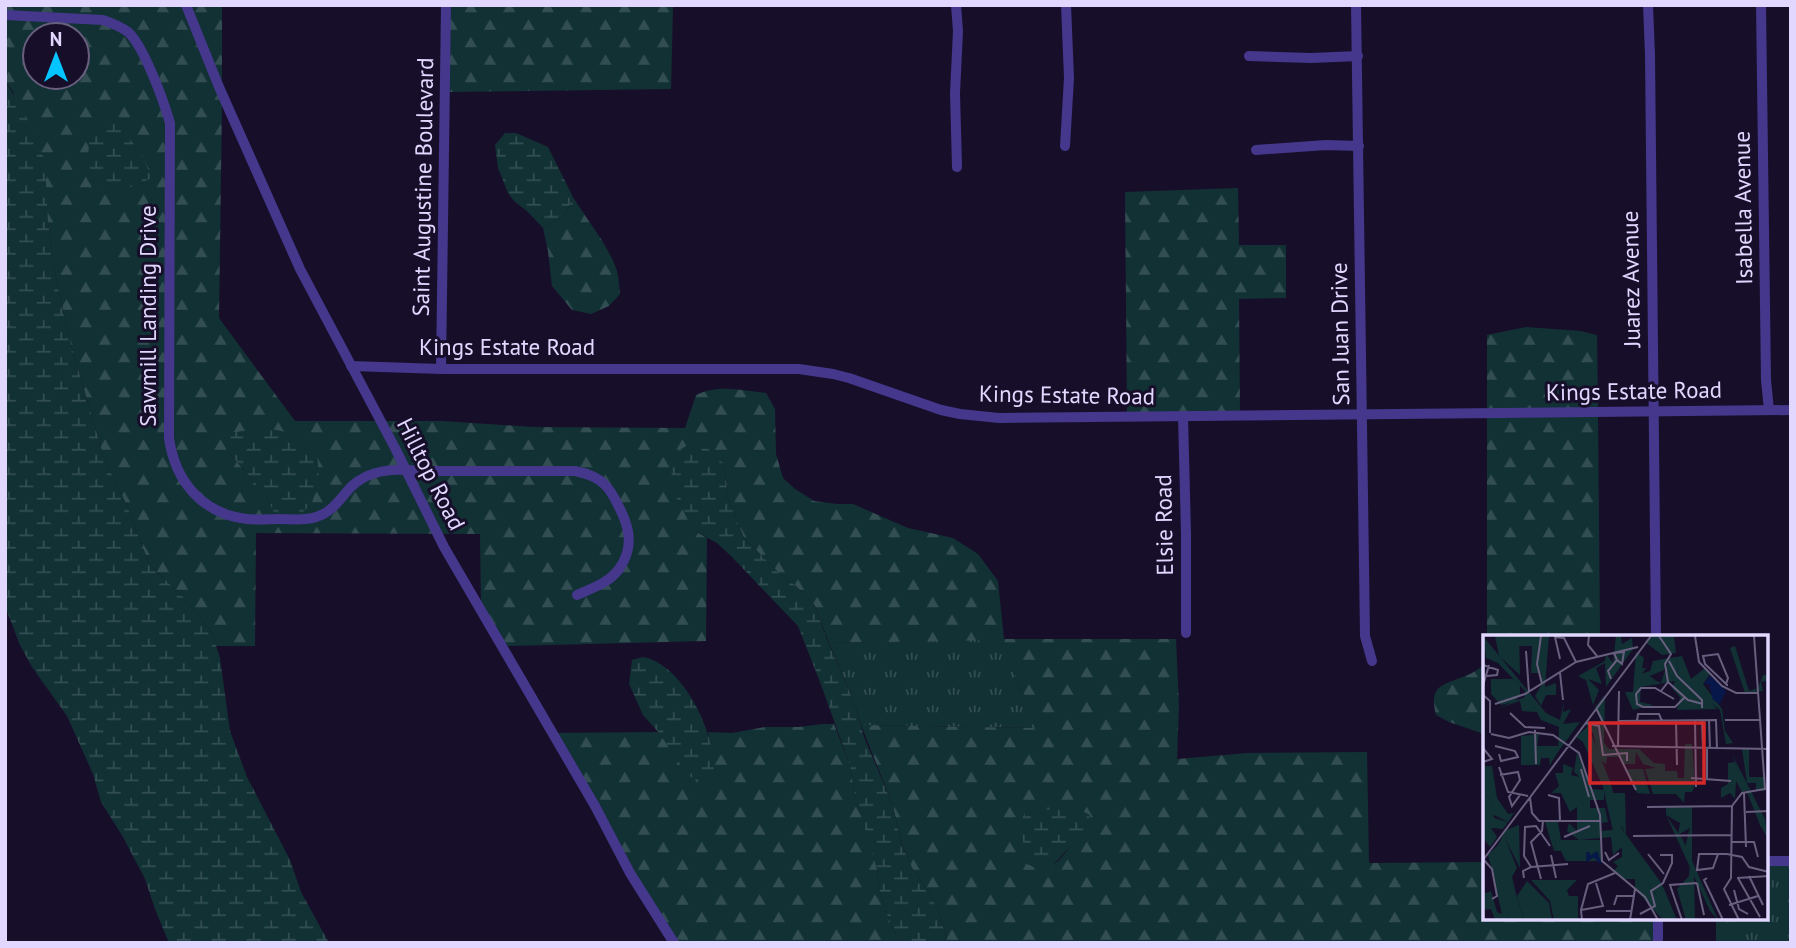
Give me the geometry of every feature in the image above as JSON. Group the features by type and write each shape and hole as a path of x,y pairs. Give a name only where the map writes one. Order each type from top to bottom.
{"street":[{"name":"Hilltop Road","path":"186,5 219,87 300,269 467,589 595,806 630,873 674,943"},
{"name":"Saint Augustine Boulevard","path":"441,369 446,5"},
{"path":"957,5 957,167"},
{"path":"1065,146 1069,78 1066,5"},
{"name":"San Juan Drive","path":"1356,5 1365,636 1372,661"},
{"name":"Juarez Avenue","path":"1648,5 1656,635"},
{"name":"Isabella Avenue","path":"1761,5 1766,380 1769,410"},
{"name":"Sawmill Landing Drive","path":"5,15 103,20 117,25 129,33 139,45 162,98 170,123 169,438 176,468 200,500 230,516 248,519 315,518 329,511 363,478 376,472 405,469 575,471 595,476 605,484 627,523 629,542 624,561 611,578 577,594"},
{"path":"1249,56 1358,56"},
{"path":"1256,150 1326,145 1359,146"},
{"name":"Kings Estate Road","path":"351,366 441,369 799,369 849,378 922,405 960,414 999,418 1791,410"},
{"name":"Elsie Road","path":"1183,416 1186,633"},
{"path":"1768,861 1791,861"},
{"path":"1658,920 1658,943"}],"green space":[{"path":"5,5 182,5 222,102 219,318 295,421 442,421 533,427 685,428 696,395 721,389 766,393 775,409 776,454 783,478 814,501 853,504 908,528 953,538 978,554 998,581 1004,639 1176,639 1179,705 1177,759 1248,753 1367,752 1369,863 1483,862 1483,920 1653,920 1653,943 948,943 931,896 912,868 901,842 893,806 861,725 1036,728 1036,706 1019,690 1004,640 829,643 815,606 744,538 728,499 724,464 693,530 707,538 706,641 503,646 481,607 480,534 256,533 255,646 216,646 212,633 184,598 149,564 128,508 104,458 69,338 48,223 13,92 5,80","holes":["230,454 312,502 276,517 265,494","1078,809 1090,816 1066,852 1055,863 1038,867 1027,864 1025,846"]},
{"path":"190,5 222,5 222,83"},
{"path":"447,5 673,5 671,89 445,92"},
{"path":"5,80 29,122 45,161 48,223 56,278 69,338 104,458 128,508 149,564 184,598 212,633 220,658 230,731 247,777 290,860 301,892 329,943 169,943 145,879 101,802 93,774 67,716 32,667 5,606"},
{"path":"117,122 142,155 152,178 109,196 92,181 88,158 90,128"},
{"path":"505,133 516,133 548,147 573,197 566,214 543,228 508,193 498,168 495,145"},
{"path":"1238,188 1239,245 1286,245 1286,298 1239,299 1240,412 1127,413 1125,192"},
{"path":"573,197 608,252 618,276 620,294 609,306 591,314 572,310 552,286 543,228 566,214"},
{"path":"1526,327 1597,335 1598,408 1487,409 1487,335"},
{"path":"1598,416 1600,635 1487,635 1487,418"},
{"path":"260,428 291,434 317,453 319,477 312,503 293,522 276,517 265,494 230,454 231,433"},
{"path":"688,445 707,448 724,464 728,499 744,538 815,606 893,806 901,843 912,868 931,896 948,943 900,943 885,910 877,869 855,795 850,765 798,626 717,543 693,530 676,497 671,471 674,453"},
{"path":"1004,639 1019,690 1036,706 1037,728 861,725 829,643"},
{"path":"643,657 657,662 671,672 693,701 702,718 713,752 714,769 710,783 699,783 687,774 643,715 629,684 632,660"},
{"path":"1483,666 1483,734 1436,715 1434,698 1439,688"},
{"path":"834,724 850,765 855,795 877,869 885,910 900,943 675,943 553,733 659,732 687,774 714,769 708,732 732,733 765,727"},
{"path":"1078,809 1090,815 1084,832 1052,866 1036,868 1027,864 1020,824 1026,810"},
{"path":"1768,859 1791,859 1791,943 1716,943 1716,920 1768,920"}]}
